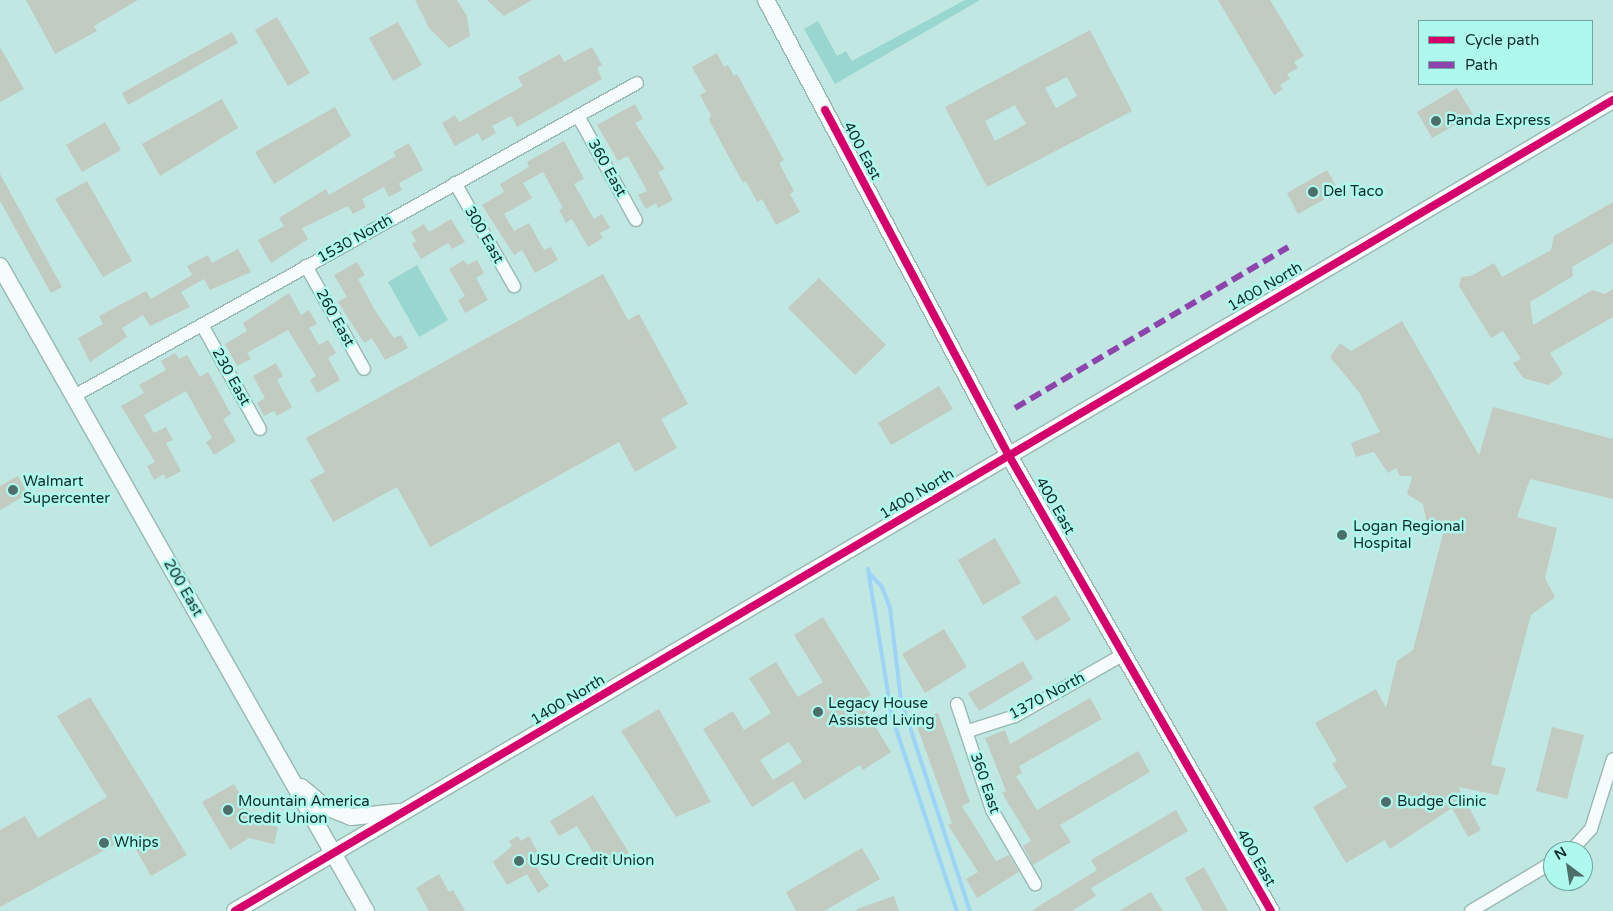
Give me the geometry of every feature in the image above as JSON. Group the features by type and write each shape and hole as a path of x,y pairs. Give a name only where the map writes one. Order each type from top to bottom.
{"main road":[{"name":"400 East","path":"766,0 1008,454 1272,911"},
{"name":"1400 North","path":"235,911 334,855 1008,454 1613,100"},
{"name":"200 East","path":"0,266 366,911"},
{"path":"292,780 324,806 351,817 386,816 415,807"}],"street":[{"name":"1530 North","path":"74,396 637,83"},
{"name":"360 East","path":"578,116 636,220"},
{"name":"300 East","path":"455,183 514,286"},
{"name":"260 East","path":"306,266 364,369"},
{"name":"230 East","path":"202,325 260,429"},
{"name":"1370 North","path":"968,731 1015,716 1124,654"},
{"name":"360 East","path":"957,704 968,731 992,810 1035,884"},
{"path":"1580,841 1591,829 1613,759"},
{"path":"1471,911 1543,868"}],"shaded area":[{"path":"965,0 980,0 835,84 804,29 818,21 837,56 846,51 852,61"},
{"path":"417,265 448,320 419,337 388,282"}],"building":[{"path":"26,0 138,0 94,26 97,31 55,54"},
{"path":"415,0 457,0 467,16 470,36 449,48 429,28"},
{"path":"487,0 532,0 504,16"},
{"path":"1218,0 1270,0 1304,56 1294,62 1298,68 1287,74 1290,79 1280,85 1283,89 1274,95"},
{"path":"277,17 310,73 288,86 255,30"},
{"path":"398,22 422,65 393,81 369,38"},
{"path":"1090,30 1132,111 987,187 945,107","holes":["1067,77 1077,96 1056,108 1045,88","1015,105 1026,124 995,141 985,121"]},
{"path":"232,32 238,43 128,105 122,93"},
{"path":"0,47 24,89 0,102"},
{"path":"592,47 602,65 597,68 602,79 517,127 511,116 492,126 496,133 482,141 478,133 455,146 442,123 455,115 459,122 523,86 518,77 560,54 564,62"},
{"path":"717,53 724,67 728,65 734,76 737,74 784,160 779,163 794,191 790,194 800,212 776,225 762,199 757,202 746,181 743,183 709,120 711,115 700,95 706,92 692,67"},
{"path":"1457,88 1473,115 1432,138 1417,112"},
{"path":"222,99 238,128 160,176 142,144"},
{"path":"635,104 643,119 635,123 665,169 658,172 673,200 658,208 656,203 646,209 638,195 647,191 628,156 618,161 597,125"},
{"path":"335,107 351,136 274,184 255,152"},
{"path":"105,122 121,150 82,172 66,145"},
{"path":"564,141 584,179 574,184 594,219 602,214 610,228 600,233 603,238 588,247 572,219 566,223 559,210 563,208 543,172 523,183 532,198 504,214 514,231 529,223 544,250 551,247 558,260 535,273 522,250 514,255 482,205 504,192 500,184 529,167 527,162"},
{"path":"409,143 423,170 399,183 402,190 389,197 384,187 362,199 366,207 353,214 348,206 302,228 308,239 271,263 258,240 284,226 279,218 326,189 329,195 396,156 393,152"},
{"name":"Del Taco","path":"1327,170 1339,191 1298,214 1287,193"},
{"path":"0,174 62,287 51,293 0,201"},
{"path":"87,181 132,261 103,277 55,199"},
{"path":"1613,202 1613,243 1572,267 1573,276 1530,302 1533,325 1592,290 1605,294 1613,289 1613,317 1550,353 1563,374 1556,380 1548,385 1523,378 1513,363 1521,359 1503,331 1491,338 1459,286 1461,277 1471,276 1494,263 1502,277 1551,250 1554,236"},
{"path":"451,219 465,242 452,249 448,243 421,259 412,244 416,241 411,232 424,224 429,232"},
{"path":"238,249 251,272 210,290 204,279 181,292 190,307 150,326 143,315 122,328 127,337 90,362 78,338 103,324 99,316 146,291 151,299 192,275 187,266 208,255 212,263"},
{"path":"464,260 467,265 477,260 484,273 476,278 488,300 465,313 458,300 465,296 449,269"},
{"path":"357,262 365,275 358,279 376,312 394,338 401,335 408,348 385,360 372,338 364,343 338,302 347,297 334,275"},
{"path":"603,274 628,320 639,314 688,404 661,419 677,448 635,472 619,442 430,547 397,487 333,522 310,480 325,472 306,438"},
{"path":"819,278 886,345 855,375 788,308"},
{"path":"289,293 301,315 309,310 317,324 309,328 319,345 328,340 336,353 328,358 340,380 317,393 310,380 316,376 288,330 247,353 251,359 237,366 225,344 247,331 243,323"},
{"path":"1402,321 1479,455 1493,407 1613,439 1613,499 1530,479 1517,517 1557,528 1545,578 1555,597 1531,615 1491,765 1506,768 1498,795 1458,787 1481,830 1468,837 1452,808 1390,849 1385,840 1346,863 1313,807 1347,787 1332,764 1337,761 1315,723 1376,689 1386,708 1397,661 1413,650 1444,530 1428,529 1423,504 1407,494 1412,476 1400,476 1396,468 1388,473 1374,452 1356,457 1351,443 1380,432 1359,392 1330,357 1340,343 1351,351"},
{"path":"175,353 179,359 187,355 200,377 208,372 231,414 223,419 236,441 214,455 206,442 212,438 186,391 144,415 154,433 166,427 173,440 166,443 181,471 166,479 164,474 154,480 147,466 155,462 121,406 144,393 139,385 166,370 161,361"},
{"path":"276,363 283,376 277,380 292,407 277,416 274,411 264,416 257,403 265,398 253,376"},
{"path":"939,386 953,409 891,445 878,423"},
{"name":"Walmart Supercenter","path":"18,476 28,494 0,510 0,486"},
{"path":"995,538 1021,583 983,605 958,560"},
{"path":"1056,595 1071,620 1036,641 1021,617"},
{"name":"Legacy House Assisted Living","path":"823,617 871,695 860,702 891,752 863,770 860,765 804,800 793,781 752,807 703,729 733,711 744,730 771,713 749,678 776,662 798,697 823,682 794,635","holes":["789,742 802,762 773,780 760,760"]},
{"path":"944,629 967,667 925,693 902,654"},
{"path":"1023,661 1033,679 979,711 968,693"},
{"path":"90,697 187,855 151,876 129,837 0,907 0,830 25,816 38,838 107,797 57,716"},
{"path":"1090,698 1102,719 1019,766 1022,773 1016,776 1037,810 1138,751 1150,772 1060,825 1071,842 1033,865 1023,846 1031,841 1002,793 1006,791 985,738 1005,730 1010,744"},
{"path":"659,709 711,802 676,817 621,731"},
{"path":"938,713 970,802 962,806 996,861 1009,855 1019,872 977,898 966,879 978,872 948,825 952,823 915,721"},
{"path":"1552,727 1584,735 1567,799 1536,791"},
{"name":"Mountain America Credit Union","path":"234,784 256,822 278,827 274,844 249,838 230,850 202,802"},
{"path":"593,795 629,853 603,869 577,826 559,836 550,821"},
{"path":"1176,810 1188,831 1091,888 1096,896 1072,911 1031,911 1097,870 1091,860"},
{"path":"518,836 521,841 529,836 544,864 537,868 549,886 538,893 527,874 507,885 493,862 512,846 509,841"},
{"path":"862,848 880,879 824,911 796,911 786,892"},
{"path":"1204,867 1228,911 1203,911 1185,878"},
{"path":"439,874 449,892 453,890 465,911 429,911 416,888"},
{"path":"1151,892 1163,911 1119,911"},
{"path":"894,896 899,911 857,911 857,909"}],"waterway":[{"path":"868,569 892,717 957,911"},
{"path":"870,574 882,587 890,608 901,700 970,911"}],"marked path":[{"path":"1015,408 1288,247"}],"cycle path":[{"path":"235,911 1613,100"},
{"path":"825,110 1008,454 1271,911"}],"place":[{"name":"Panda Express","path":"1436,121"},
{"name":"Del Taco","path":"1313,192"},
{"name":"Walmart Supercenter","path":"13,490"},
{"name":"Logan Regional Hospital","path":"1342,535"},
{"name":"Legacy House Assisted Living","path":"818,712"},
{"name":"Budge Clinic","path":"1386,802"},
{"name":"Mountain America Credit Union","path":"228,810"},
{"name":"Whips","path":"104,843"},
{"name":"USU Credit Union","path":"519,861"}]}
